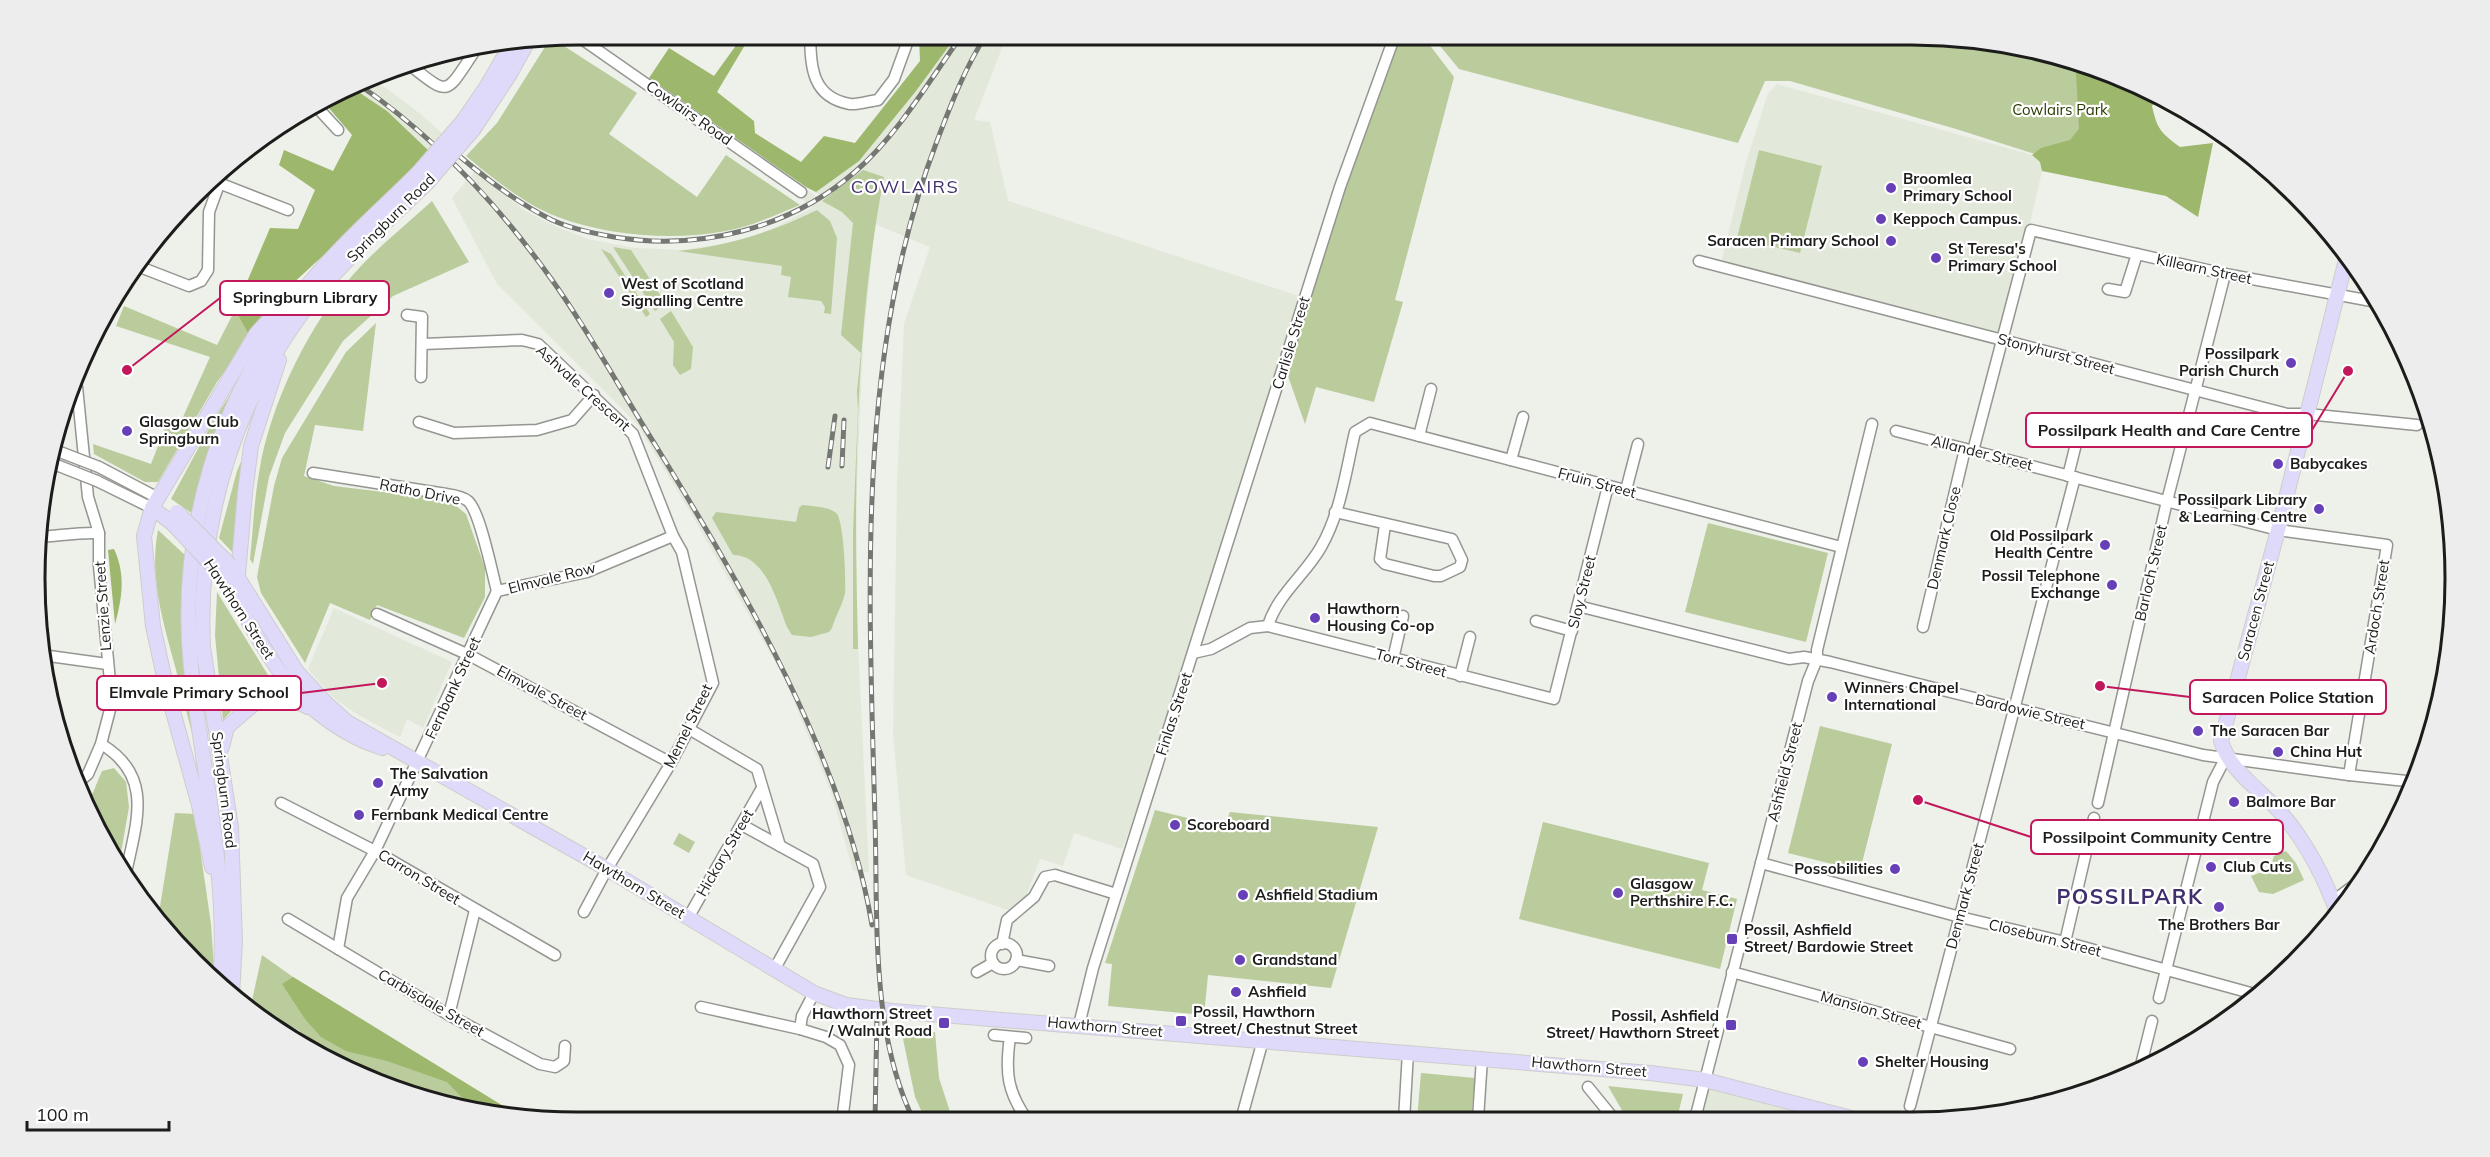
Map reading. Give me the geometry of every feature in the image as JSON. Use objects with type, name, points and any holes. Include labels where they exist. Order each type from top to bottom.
[{"type":"main road","name":"Springburn Road","points":[[233,985],[235,941],[231,827],[203,647],[203,581],[210,528],[223,471],[239,425],[259,382],[289,333],[327,283],[468,126],[510,74],[524,48]]},
{"type":"main road","name":"Springburn Road","points":[[468,126],[508,50]]},
{"type":"main road","name":"Springburn Road","points":[[220,974],[221,912],[217,841],[191,665],[189,603],[194,536],[213,460],[240,390],[278,324],[324,266],[422,178]]},
{"type":"main road","points":[[221,912],[199,806],[167,690],[153,626],[144,536],[155,503],[256,334],[283,303],[324,266]]},
{"type":"main road","name":"Saracen Street","points":[[2226,757],[2221,741],[2278,530],[2344,267]]},
{"type":"main road","points":[[228,574],[251,446],[289,333]]},
{"type":"main road","name":"Hawthorn Street","points":[[155,503],[175,517],[228,574],[291,676],[318,712],[341,730],[366,743],[418,760]]},
{"type":"main road","points":[[220,751],[227,727],[291,676]]},
{"type":"main road","name":"Hawthorn Street","points":[[291,676],[347,722],[418,760],[607,869],[814,993],[836,1002],[863,1008],[1650,1072],[1705,1080],[1828,1112]]},
{"type":"main road","points":[[261,698],[294,700],[318,712]]},
{"type":"main road","points":[[2226,757],[2283,815],[2306,848],[2334,904]]},
{"type":"street","name":"Cowlairs Road","points":[[590,45],[801,192]]},
{"type":"street","points":[[811,45],[814,77],[824,93],[850,104],[878,100],[894,79],[906,45]]},
{"type":"street","name":"Carlisle Street","points":[[1193,653],[1340,187],[1391,45]]},
{"type":"street","points":[[416,70],[436,86],[446,88],[452,85],[472,56]]},
{"type":"street","points":[[321,111],[338,130]]},
{"type":"street","points":[[220,183],[288,210]]},
{"type":"street","points":[[144,269],[189,286],[201,281],[208,270],[209,212],[213,190]]},
{"type":"street","name":"Killearn Street","points":[[2031,230],[2225,274],[2366,300]]},
{"type":"street","name":"Denmark Close","points":[[1923,627],[1969,450],[2003,340],[2031,230]]},
{"type":"street","points":[[2108,289],[2125,292],[2136,254]]},
{"type":"street","name":"Stonyhurst Street","points":[[1699,261],[2287,414],[2417,425]]},
{"type":"street","name":"Barloch Street","points":[[2098,803],[2167,501],[2225,274]]},
{"type":"street","points":[[406,315],[422,317],[421,377]]},
{"type":"street","name":"Ashvale Crescent","points":[[423,344],[522,340],[538,344],[633,434],[673,537]]},
{"type":"street","points":[[1419,436],[1431,388]]},
{"type":"street","name":"Lenzie Street","points":[[78,395],[88,497],[99,533],[99,566],[111,702],[101,744],[88,774],[84,778]]},
{"type":"street","points":[[419,422],[454,433],[537,429],[572,420],[594,396]]},
{"type":"street","points":[[1511,460],[1523,417]]},
{"type":"street","points":[[2072,476],[2082,420]]},
{"type":"street","name":"Fruin Street","points":[[1335,512],[1355,432],[1370,423],[1841,547]]},
{"type":"street","name":"Ashfield Street","points":[[1697,1112],[1808,681],[1817,659],[1817,650],[1841,547],[1872,424]]},
{"type":"street","name":"Allander Street","points":[[1896,431],[2278,530],[2387,546]]},
{"type":"street","points":[[1626,490],[1638,444]]},
{"type":"street","points":[[60,453],[99,467],[155,503]]},
{"type":"street","points":[[57,465],[155,503]]},
{"type":"street","name":"Ratho Drive","points":[[313,472],[446,494],[461,497],[470,502],[479,521],[497,591]]},
{"type":"street","name":"Denmark Street","points":[[1910,1106],[2015,708],[2072,476]]},
{"type":"street","name":"Sloy Street","points":[[1554,699],[1608,486]]},
{"type":"street","points":[[1268,626],[1272,613],[1321,548],[1335,512],[1452,539],[1462,560],[1460,567],[1441,576],[1434,576],[1385,564],[1380,559],[1385,525]]},
{"type":"street","points":[[47,537],[64,536],[74,532],[99,533]]},
{"type":"street","name":"Elmvale Row","points":[[497,591],[587,572],[673,537]]},
{"type":"street","name":"Memel Street","points":[[584,912],[607,869],[671,763],[713,683],[682,552],[673,537]]},
{"type":"street","name":"Ardoch Street","points":[[2349,776],[2387,546]]},
{"type":"street","name":"Fernbank Street","points":[[338,949],[347,898],[375,851],[469,655],[497,591]]},
{"type":"street","name":"Bardowie Street","points":[[1578,606],[1789,659],[1804,657],[1817,659],[2202,755],[2349,776],[2405,781]]},
{"type":"street","name":"Elmvale Street","points":[[377,614],[469,655],[671,763]]},
{"type":"street","points":[[1393,659],[1403,616]]},
{"type":"street","points":[[1536,621],[1572,630]]},
{"type":"street","name":"Finlas Street","points":[[1079,1025],[1093,968],[1193,653],[1211,649],[1250,628],[1268,626]]},
{"type":"street","name":"Torr Street","points":[[1268,626],[1554,699]]},
{"type":"street","points":[[1460,676],[1470,637]]},
{"type":"street","points":[[51,657],[108,664]]},
{"type":"street","points":[[689,729],[757,769],[780,846]]},
{"type":"street","points":[[101,744],[119,754],[133,775],[139,807],[128,864]]},
{"type":"street","name":"Saracen Street","points":[[2159,998],[2214,782],[2226,757]]},
{"type":"street","name":"Hickory Street","points":[[688,918],[762,788]]},
{"type":"street","name":"Carron Street","points":[[280,803],[375,851],[555,956]]},
{"type":"street","points":[[2065,942],[2094,818]]},
{"type":"street","points":[[742,825],[813,864],[820,887],[774,970]]},
{"type":"street","name":"Closeburn Street","points":[[1761,863],[2248,992]]},
{"type":"street","points":[[993,963],[992,951],[1002,944],[1007,920],[1034,897],[1046,877],[1055,875],[1116,894]]},
{"type":"street","points":[[2333,901],[2341,895]]},
{"type":"street","points":[[449,1015],[475,910]]},
{"type":"street","name":"Carbisdale Street","points":[[288,919],[449,1015],[540,1064],[555,1067],[564,1061],[565,1046]]},
{"type":"street","points":[[993,963],[1004,969],[1012,967],[1016,960],[1014,948],[1002,944]]},
{"type":"street","points":[[1016,960],[1049,966]]},
{"type":"street","points":[[977,972],[993,963]]},
{"type":"street","name":"Mansion Street","points":[[1732,972],[2010,1049]]},
{"type":"street","points":[[800,1029],[802,1016],[814,993]]},
{"type":"street","points":[[701,1008],[800,1029],[826,1037],[840,1045],[849,1065],[843,1112]]},
{"type":"street","points":[[2142,1059],[2152,1021]]},
{"type":"street","points":[[994,1035],[1026,1038]]},
{"type":"street","points":[[1010,1037],[1006,1064],[1008,1081],[1013,1097],[1022,1112]]},
{"type":"street","points":[[1243,1112],[1263,1040]]},
{"type":"street","points":[[1404,1112],[1408,1052]]},
{"type":"street","points":[[1478,1112],[1482,1058]]},
{"type":"street","points":[[1588,1088],[1608,1112]]},
{"type":"shaded area","points":[[950,45],[1003,45],[974,120],[990,122],[1008,201],[1305,298],[1170,726],[1122,849],[1074,833],[1063,866],[1040,859],[1026,896],[1008,910],[906,875],[893,734],[897,486],[904,324],[930,247],[875,224],[863,343],[855,530],[869,872],[853,871],[832,795],[785,679],[692,515],[637,424],[497,284],[452,198],[479,166],[522,209],[552,225],[588,239],[634,248],[681,250],[729,243],[770,230],[812,208],[796,193],[801,186],[822,200],[826,198],[806,187],[816,192],[916,91]]},
{"type":"shaded area","points":[[380,84],[418,112],[445,136],[430,152],[387,111],[359,93]]},
{"type":"shaded area","name":"Keppoch Campus.","points":[[1777,84],[2032,155],[2040,162],[2042,171],[2003,340],[1720,267],[1745,166],[1768,93]]},
{"type":"shaded area","points":[[334,608],[452,662],[423,728],[407,719],[400,737],[360,716],[334,698],[308,669]]},
{"type":"shaded area","points":[[1705,1080],[1828,1112],[1697,1112]]},
{"type":"green space","points":[[563,45],[637,93],[609,134],[697,197],[726,155],[800,205],[735,229],[706,234],[641,235],[598,229],[558,217],[534,206],[498,182],[466,156],[497,123],[546,46]]},
{"type":"green space","points":[[736,45],[745,45],[717,92],[754,121],[755,133],[801,162],[824,136],[855,143],[920,61],[919,45],[950,45],[859,161],[816,192],[649,78],[669,48],[714,76]]},
{"type":"green space","points":[[1392,45],[1430,45],[1454,77],[1395,300],[1403,302],[1374,402],[1316,387],[1305,424],[1284,365]]},
{"type":"green space","name":"Cowlairs Park","points":[[1439,45],[1912,45],[1946,46],[2016,55],[2083,73],[2118,87],[2111,178],[1956,129],[1790,81],[1765,81],[1738,143],[1459,69]]},
{"type":"green space","points":[[2076,73],[2083,73],[2154,104],[2152,106],[2158,125],[2164,134],[2180,147],[2213,143],[2198,217],[2166,196],[2042,171],[2040,162],[2032,155],[2041,148],[2070,140],[2079,129]]},
{"type":"green space","points":[[359,93],[387,111],[430,152],[414,172],[289,287],[250,337],[235,310],[270,228],[298,229],[315,190],[279,165],[284,150],[333,171],[352,135],[328,108]]},
{"type":"green space","points":[[1759,150],[1822,166],[1800,253],[1737,238]]},
{"type":"green space","points":[[863,170],[884,177],[867,294],[858,412],[856,531],[858,649],[853,649],[853,532],[857,391],[861,353],[841,335],[853,223],[842,212],[822,201]]},
{"type":"green space","points":[[432,201],[469,262],[393,296],[343,341],[285,433],[269,477],[253,564],[250,559],[259,473],[273,418],[296,362],[326,310],[343,287],[369,258]]},
{"type":"green space","points":[[817,210],[830,221],[837,238],[831,314],[824,313],[825,307],[821,301],[788,297],[791,277],[781,275],[782,266],[678,251],[714,246],[749,237]]},
{"type":"green space","points":[[613,247],[631,250],[666,304],[655,311]]},
{"type":"green space","points":[[601,249],[611,254],[650,314],[646,317]]},
{"type":"green space","points":[[124,306],[217,345],[235,310],[250,337],[217,382],[158,482],[145,482],[94,454],[93,444],[151,464],[169,418],[183,417],[210,357],[116,326]]},
{"type":"green space","points":[[671,311],[693,347],[691,369],[680,375],[673,365],[674,342],[660,319]]},
{"type":"green space","points":[[376,323],[363,431],[315,425],[304,476],[334,486],[449,500],[466,514],[485,568],[485,597],[464,638],[377,605],[370,620],[330,603],[305,663],[261,593],[257,577],[274,486],[282,458],[346,352]]},
{"type":"green space","points":[[245,371],[193,514],[171,499],[212,423]]},
{"type":"green space","points":[[249,443],[237,557],[219,538],[237,471]]},
{"type":"green space","points":[[802,505],[826,508],[837,514],[844,552],[845,593],[843,602],[829,632],[811,637],[792,635],[762,571],[744,557],[733,555],[712,518],[716,512],[796,522],[799,508]]},
{"type":"green space","points":[[1708,523],[1828,553],[1806,642],[1685,612]]},
{"type":"green space","points":[[158,530],[186,556],[183,650],[199,760],[159,599],[155,565]]},
{"type":"green space","points":[[114,549],[120,568],[122,586],[115,624],[108,550]]},
{"type":"green space","points":[[217,592],[271,680],[243,698],[223,720],[215,635]]},
{"type":"green space","points":[[1820,726],[1892,744],[1860,871],[1788,853]]},
{"type":"green space","points":[[114,768],[126,782],[129,807],[121,853],[92,796],[102,771]]},
{"type":"green space","name":"Ashfield Stadium","points":[[1155,810],[1224,827],[1230,812],[1378,827],[1331,988],[1208,975],[1204,1015],[1108,1006],[1112,964],[1105,963]]},
{"type":"green space","points":[[175,813],[195,814],[211,924],[214,968],[160,909]]},
{"type":"green space","points":[[1543,822],[1709,863],[1702,890],[1737,899],[1720,969],[1519,919]]},
{"type":"green space","points":[[679,833],[695,842],[689,853],[673,844]]},
{"type":"green space","points":[[2286,851],[2296,863],[2304,880],[2273,894],[2259,892],[2251,876],[2270,869],[2274,856]]},
{"type":"green space","points":[[262,955],[293,977],[503,1106],[440,1094],[374,1071],[312,1041],[252,1000]]},
{"type":"green space","points":[[293,977],[503,1106],[464,1100],[447,1082],[387,1061],[346,1051],[321,1037],[305,1019],[282,984]]},
{"type":"green space","points":[[901,1029],[935,1032],[939,1078],[950,1112],[922,1112],[915,1097]]},
{"type":"green space","points":[[1421,1073],[1475,1078],[1472,1112],[1418,1112]]},
{"type":"green space","points":[[1608,1086],[1683,1094],[1679,1112],[1623,1112]]},
{"type":"railway","points":[[445,144],[483,176],[523,204],[552,220],[590,232],[646,241],[711,238],[773,221],[802,208],[830,191],[856,171],[900,123],[955,45]]},
{"type":"railway","points":[[910,1112],[890,1050],[879,974],[871,649],[870,562],[873,476],[880,390],[892,306],[911,222],[937,141],[965,73],[980,45]]},
{"type":"railway","points":[[366,90],[413,126],[464,173],[531,252],[592,341],[723,557],[786,676],[814,738],[839,800],[858,863],[872,925]]},
{"type":"railway","points":[[828,467],[835,416]]},
{"type":"railway","points":[[842,466],[844,420]]},
{"type":"railway","points":[[875,1112],[877,1014]]},
{"type":"place","name":"Broomlea Primary School","points":[[1891,188]]},
{"type":"place","name":"Keppoch Campus.","points":[[1881,219]]},
{"type":"place","name":"Saracen Primary School","points":[[1891,241]]},
{"type":"place","name":"St Teresa's Primary School","points":[[1936,258]]},
{"type":"place","name":"West of Scotland Signalling Centre","points":[[609,293]]},
{"type":"place","name":"Possilpark Parish Church","points":[[2291,363]]},
{"type":"place","name":"Springburn Library","points":[[127,370]]},
{"type":"place","name":"Possilpark Health and Care Centre","points":[[2348,371]]},
{"type":"place","name":"Glasgow Club Springburn","points":[[127,431]]},
{"type":"place","name":"Babycakes","points":[[2278,464]]},
{"type":"place","name":"Possilpark Library & Learning Centre","points":[[2319,509]]},
{"type":"place","name":"Old Possilpark Health Centre","points":[[2105,545]]},
{"type":"place","name":"Possil Telephone Exchange","points":[[2112,585]]},
{"type":"place","name":"Hawthorn Housing Co-op","points":[[1315,618]]},
{"type":"place","name":"Elmvale Primary School","points":[[382,683]]},
{"type":"place","name":"Saracen Police Station","points":[[2100,686]]},
{"type":"place","name":"Winners Chapel International","points":[[1832,697]]},
{"type":"place","name":"The Saracen Bar","points":[[2198,731]]},
{"type":"place","name":"China Hut","points":[[2278,752]]},
{"type":"place","name":"The Salvation Army","points":[[378,783]]},
{"type":"place","name":"Possilpoint Community Centre","points":[[1918,800]]},
{"type":"place","name":"Balmore Bar","points":[[2234,802]]},
{"type":"place","name":"Fernbank Medical Centre","points":[[359,815]]},
{"type":"place","name":"Scoreboard","points":[[1175,825]]},
{"type":"place","name":"Club Cuts","points":[[2211,867]]},
{"type":"place","name":"Possobilities","points":[[1895,869]]},
{"type":"place","name":"Glasgow Perthshire F.C.","points":[[1618,893]]},
{"type":"place","name":"Ashfield Stadium","points":[[1243,895]]},
{"type":"place","name":"The Brothers Bar","points":[[2219,907]]},
{"type":"place","name":"Possil, Ashfield Street/ Bardowie Street","points":[[1732,939]]},
{"type":"place","name":"Grandstand","points":[[1240,960]]},
{"type":"place","name":"Ashfield","points":[[1236,992]]},
{"type":"place","name":"Possil, Hawthorn Street/ Chestnut Street","points":[[1181,1021]]},
{"type":"place","name":"Hawthorn Street / Walnut Road","points":[[944,1023]]},
{"type":"place","name":"Possil, Ashfield Street/ Hawthorn Street","points":[[1731,1025]]},
{"type":"place","name":"Shelter Housing","points":[[1863,1062]]},
{"type":"district","name":"COWLAIRS","points":[[905,187]]},
{"type":"district","name":"POSSILPARK","points":[[2130,897]]}]
